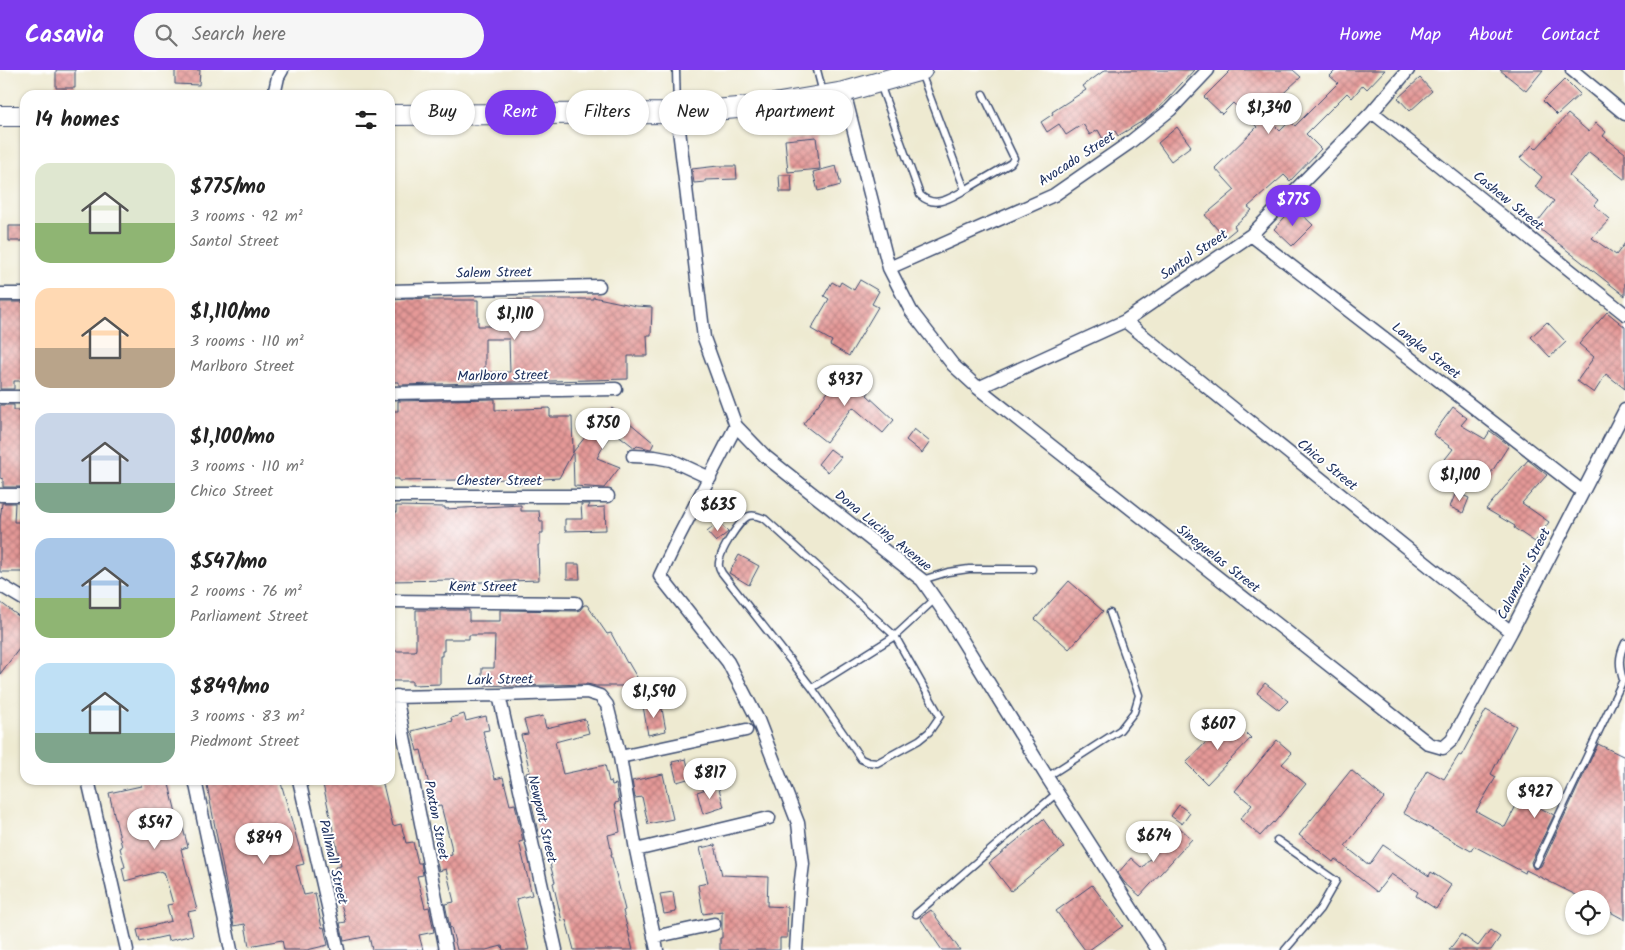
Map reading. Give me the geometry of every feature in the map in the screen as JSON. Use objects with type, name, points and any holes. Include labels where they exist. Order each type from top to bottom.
[{"type":"main road","points":[[852,90],[921,71]]},
{"type":"main road","points":[[395,115],[659,113]]},
{"type":"main road","points":[[0,116],[20,116]]},
{"type":"street","points":[[275,90],[278,77],[282,70]]},
{"type":"street","name":"Avocado Street","points":[[889,268],[1054,195],[1130,143],[1170,110],[1208,70]]},
{"type":"street","name":"Santol Street","points":[[978,388],[1125,321],[1251,234],[1372,112],[1408,70]]},
{"type":"street","points":[[1572,70],[1625,114]]},
{"type":"street","name":"Cashew Street","points":[[1372,112],[1625,314]]},
{"type":"street","name":"Sineguelas Street","points":[[853,127],[889,268],[911,311],[953,365],[978,388],[1429,744],[1442,748]]},
{"type":"street","name":"Dona Lucing Avenue","points":[[680,135],[704,338],[736,426],[766,457],[922,580],[970,651],[1057,793],[1158,950]]},
{"type":"street","name":"Langka Street","points":[[1251,234],[1583,492]]},
{"type":"street","name":"Salem Street","points":[[395,291],[599,286]]},
{"type":"street","points":[[0,294],[20,294]]},
{"type":"street","name":"Chico Street","points":[[1125,321],[1511,632]]},
{"type":"street","name":"Marlboro Street","points":[[395,393],[616,389]]},
{"type":"street","points":[[0,397],[20,397]]},
{"type":"street","name":"Calamansi Street","points":[[1442,748],[1452,740],[1511,632],[1625,410]]},
{"type":"street","points":[[736,426],[660,576],[728,662],[758,720],[798,823],[803,864],[796,950]]},
{"type":"street","points":[[633,456],[671,460],[710,478]]},
{"type":"street","points":[[0,495],[20,495]]},
{"type":"street","name":"Chester Street","points":[[395,496],[608,496]]},
{"type":"street","points":[[0,585],[20,597]]},
{"type":"street","name":"Kent Street","points":[[395,601],[576,603]]},
{"type":"street","name":"Lark Street","points":[[395,696],[499,696],[587,692],[600,696],[607,704],[620,757]]},
{"type":"street","name":"Newport Street","points":[[499,696],[556,950]]},
{"type":"street","name":"Paxton Street","points":[[395,706],[446,950]]},
{"type":"street","points":[[714,924],[656,944],[636,850],[620,757],[746,730]]},
{"type":"street","points":[[89,785],[127,950]]},
{"type":"street","points":[[196,785],[231,950]]},
{"type":"street","name":"Pallmall Street","points":[[300,785],[338,950]]},
{"type":"street","points":[[636,850],[769,818]]},
{"type":"lane","points":[[676,70],[676,90]]},
{"type":"lane","points":[[817,70],[822,90]]},
{"type":"lane","points":[[921,71],[965,190]]},
{"type":"lane","points":[[879,83],[920,195],[933,202],[942,202],[965,190],[1011,164],[1014,158],[983,94]]},
{"type":"lane","points":[[749,516],[765,519],[895,636],[940,716],[929,732],[920,740],[878,763],[868,762],[861,759],[812,688],[722,573],[719,566],[720,555],[741,521],[749,516]]},
{"type":"lane","points":[[922,580],[948,572],[969,569],[1032,569]]},
{"type":"lane","points":[[812,688],[895,636],[935,599]]},
{"type":"lane","points":[[1047,777],[1120,730],[1134,712],[1139,695],[1110,613]]},
{"type":"lane","points":[[1536,864],[1624,681],[1619,665],[1620,653],[1625,643]]},
{"type":"lane","points":[[916,914],[1057,793]]},
{"type":"lane","points":[[1277,840],[1336,881],[1320,909],[1285,950]]},
{"type":"building","points":[[56,70],[75,70],[75,88],[56,88]]},
{"type":"building","points":[[175,70],[200,70],[199,85],[175,84]]},
{"type":"building","points":[[1105,70],[1194,70],[1157,110],[1118,136],[1115,131],[1103,139],[1098,130],[1090,135],[1083,124],[1066,135],[1059,124],[1047,132],[1041,122],[1053,114],[1052,112],[1086,90],[1083,86]]},
{"type":"building","points":[[1231,70],[1293,70],[1301,77],[1262,113],[1280,131],[1290,121],[1295,126],[1338,83],[1330,76],[1336,70],[1385,70],[1367,89],[1363,85],[1352,98],[1347,93],[1306,134],[1321,149],[1290,181],[1284,175],[1248,207],[1252,210],[1234,226],[1236,229],[1225,238],[1205,215],[1235,190],[1215,168],[1257,127],[1233,103],[1222,114],[1204,97]]},
{"type":"building","points":[[1500,70],[1543,70],[1526,91]]},
{"type":"building","points":[[1420,78],[1432,91],[1410,111],[1398,98]]},
{"type":"building","points":[[1565,79],[1580,94],[1557,115],[1543,101]]},
{"type":"building","points":[[1568,114],[1589,132],[1596,123],[1606,132],[1603,136],[1625,153],[1625,180],[1589,152],[1569,176],[1598,200],[1594,205],[1610,219],[1592,238],[1616,255],[1625,243],[1625,296],[1535,225],[1554,201],[1535,187],[1542,177],[1520,158],[1532,145],[1536,149]]},
{"type":"building","points":[[1177,127],[1191,146],[1171,161],[1158,143]]},
{"type":"building","points":[[816,137],[820,169],[788,172],[785,140]]},
{"type":"building","points":[[736,166],[737,179],[705,180],[705,182],[694,183],[692,169]]},
{"type":"building","points":[[836,166],[841,185],[818,191],[813,172]]},
{"type":"building","points":[[779,175],[791,175],[792,192],[780,192]]},
{"type":"building","points":[[1294,207],[1313,225],[1292,246],[1274,229]]},
{"type":"building","points":[[9,226],[20,226],[20,241],[9,241]]},
{"type":"building","points":[[860,280],[879,291],[872,304],[878,307],[849,356],[830,345],[832,341],[811,329],[829,299],[824,296],[832,282],[839,286],[841,282],[854,290]]},
{"type":"building","points":[[593,297],[636,306],[652,307],[651,335],[647,335],[648,356],[628,356],[628,379],[399,385],[399,382],[395,382],[395,300],[429,298],[429,300],[478,300],[478,326],[508,326],[509,299],[593,299]],"holes":[[[485,339],[509,339],[510,372],[485,372]]]},
{"type":"building","points":[[0,302],[20,302],[20,381],[14,381],[14,389],[0,389]]},
{"type":"building","points":[[1607,312],[1625,327],[1625,389],[1606,374],[1594,393],[1577,381],[1594,357],[1579,344]]},
{"type":"building","points":[[1547,322],[1566,342],[1550,357],[1531,337]]},
{"type":"building","points":[[841,368],[869,392],[867,395],[894,420],[883,433],[853,407],[826,442],[803,424],[831,388],[827,385]]},
{"type":"building","points":[[495,399],[495,410],[550,408],[550,417],[572,417],[573,452],[559,478],[541,479],[541,483],[516,484],[515,479],[399,481],[399,479],[395,479],[395,411],[398,411],[398,401]]},
{"type":"building","points":[[0,405],[14,405],[14,410],[20,410],[20,487],[3,487],[3,479],[0,478]]},
{"type":"building","points":[[1453,407],[1467,418],[1461,425],[1485,439],[1490,431],[1509,445],[1489,476],[1464,460],[1455,472],[1442,463],[1453,449],[1433,434]]},
{"type":"building","points":[[612,408],[654,443],[651,449],[637,446],[635,448],[612,430],[597,458],[620,467],[604,488],[574,486],[573,452],[604,414],[606,415]]},
{"type":"building","points":[[914,429],[930,442],[922,453],[906,440]]},
{"type":"building","points":[[830,449],[841,457],[828,472],[818,464]]},
{"type":"building","points":[[1528,460],[1547,475],[1522,503],[1549,522],[1535,542],[1514,528],[1515,526],[1486,509]]},
{"type":"building","points":[[1456,492],[1469,498],[1463,513],[1450,507]]},
{"type":"building","points":[[2,503],[15,503],[14,522],[20,522],[20,572],[0,572],[0,520]]},
{"type":"building","points":[[581,504],[590,504],[588,508],[605,507],[606,530],[565,531],[565,519],[582,519]]},
{"type":"building","points":[[521,505],[521,511],[539,511],[540,521],[543,521],[543,533],[540,533],[540,545],[538,545],[539,580],[455,583],[455,580],[395,581],[396,506],[445,507],[445,509]]},
{"type":"building","points":[[719,522],[728,532],[716,542],[707,532]]},
{"type":"building","points":[[739,555],[759,566],[749,585],[729,573]]},
{"type":"building","points":[[567,564],[579,564],[580,579],[567,579]]},
{"type":"building","points":[[1069,581],[1103,611],[1069,649],[1035,619]]},
{"type":"building","points":[[0,602],[20,617],[20,648],[0,674]]},
{"type":"building","points":[[584,605],[587,605],[607,634],[611,633],[639,681],[626,689],[625,686],[596,686],[587,684],[482,685],[482,668],[494,668],[495,635],[469,635],[469,639],[444,639],[444,651],[442,651],[442,656],[440,656],[440,684],[412,685],[412,681],[395,681],[395,651],[415,651],[416,649],[416,610],[469,610],[469,621],[500,621],[500,610],[580,610]]},
{"type":"building","points":[[1265,683],[1288,701],[1279,710],[1257,693]]},
{"type":"building","points":[[661,703],[666,731],[648,735],[643,706]]},
{"type":"building","points":[[1486,710],[1516,726],[1491,774],[1496,777],[1476,811],[1505,827],[1520,798],[1554,815],[1531,862],[1534,869],[1541,866],[1598,744],[1625,757],[1625,920],[1610,912],[1610,890],[1566,890],[1526,870],[1525,873],[1474,846],[1471,851],[1403,813],[1427,770],[1444,779],[1459,755],[1461,756]]},
{"type":"building","points":[[464,714],[466,721],[486,716],[489,730],[483,731],[495,779],[503,777],[510,805],[515,804],[523,841],[519,842],[532,895],[516,899],[529,950],[503,950],[502,946],[486,950],[457,950],[450,928],[445,904],[454,902],[446,869],[439,871],[436,859],[452,855],[451,845],[441,806],[434,807],[421,750],[417,751],[412,731],[452,721],[451,718]]},
{"type":"building","points":[[543,716],[546,728],[585,719],[589,733],[555,742],[563,774],[605,765],[609,782],[611,781],[612,785],[616,784],[619,802],[615,803],[620,832],[608,835],[633,950],[574,950],[566,920],[562,921],[550,864],[554,863],[547,835],[539,837],[531,800],[533,799],[526,773],[530,772],[521,735],[528,734],[524,720]]},
{"type":"building","points":[[1230,717],[1251,738],[1207,784],[1186,763]]},
{"type":"building","points":[[1277,740],[1292,753],[1282,764],[1306,784],[1274,823],[1260,836],[1240,819],[1252,805],[1235,791]]},
{"type":"building","points":[[686,759],[691,778],[677,782],[672,762]]},
{"type":"building","points":[[1351,770],[1384,798],[1345,846],[1369,865],[1383,845],[1429,876],[1431,872],[1451,885],[1436,909],[1416,896],[1418,892],[1391,874],[1377,892],[1335,859],[1333,862],[1299,835]]},
{"type":"building","points":[[663,774],[673,819],[648,824],[642,797],[635,798],[632,781]]},
{"type":"building","points":[[169,785],[178,821],[181,821],[188,847],[181,849],[197,910],[188,912],[193,935],[168,941],[167,936],[140,942],[137,930],[171,921],[167,905],[173,904],[164,872],[162,873],[162,871],[125,881],[122,868],[125,867],[120,848],[122,847],[109,793],[141,786]]},
{"type":"building","points":[[207,785],[282,785],[304,864],[296,866],[304,895],[315,893],[322,928],[324,927],[328,945],[307,950],[284,950],[282,940],[249,946],[245,924],[234,926]]},
{"type":"building","points":[[323,785],[383,785],[393,826],[401,824],[406,843],[413,842],[418,863],[421,863],[423,875],[417,876],[425,908],[429,907],[434,932],[419,935],[423,950],[372,950],[369,936],[344,941],[340,923],[346,922],[340,900],[343,899],[335,867],[341,866]]},
{"type":"building","points":[[718,785],[724,807],[703,814],[697,792]]},
{"type":"building","points":[[1179,805],[1190,813],[1182,824],[1171,816]]},
{"type":"building","points":[[1043,819],[1064,848],[1011,891],[989,863]]},
{"type":"building","points":[[1179,827],[1192,839],[1140,896],[1124,882],[1118,873],[1131,858],[1142,868]]},
{"type":"building","points":[[715,845],[722,875],[768,877],[767,906],[788,907],[787,938],[780,938],[780,950],[720,950],[722,911],[703,914],[698,885],[708,883],[700,848]]},
{"type":"building","points":[[1092,885],[1123,926],[1089,950],[1085,950],[1056,911]]},
{"type":"building","points":[[673,892],[676,912],[664,914],[660,894]]},
{"type":"building","points":[[931,910],[960,950],[942,950],[920,918]]},
{"type":"building","points":[[1490,930],[1500,937],[1491,950],[1449,950],[1461,934],[1478,946]]}]
